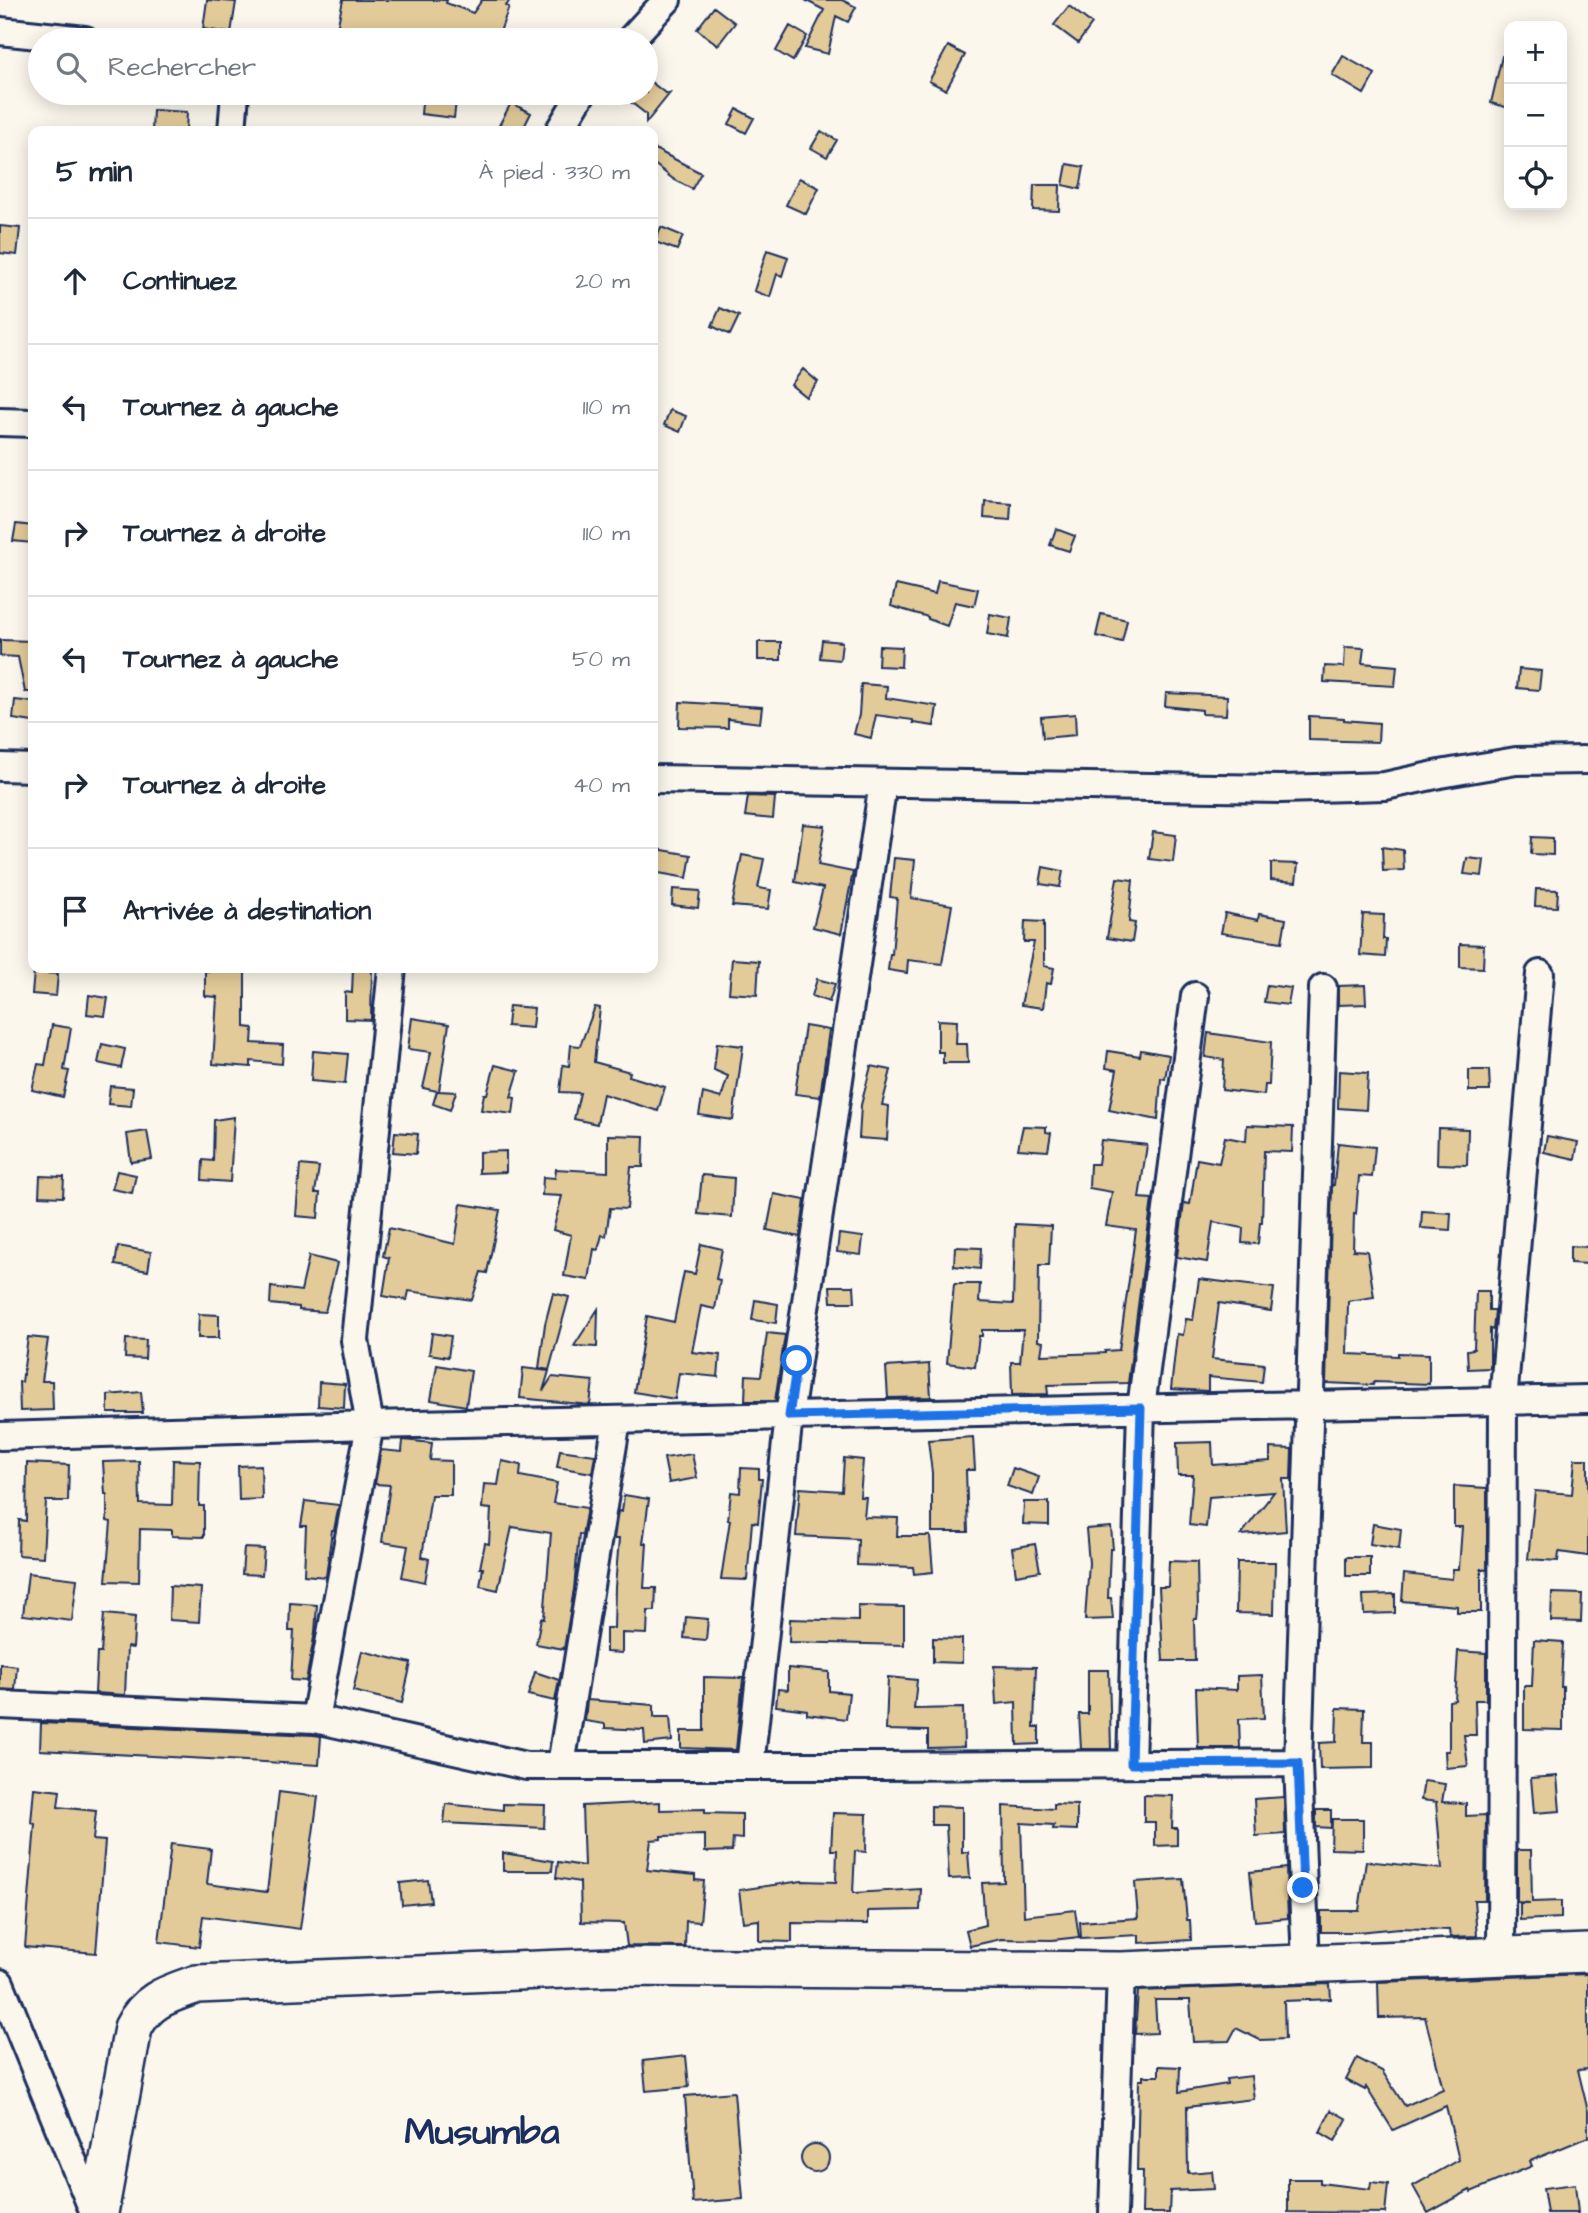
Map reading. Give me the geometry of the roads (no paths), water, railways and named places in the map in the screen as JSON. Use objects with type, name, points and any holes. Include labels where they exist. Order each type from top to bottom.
[{"type":"main road","points":[[99,2213],[133,2028],[140,2014],[158,1999],[197,1984],[613,1967],[1121,1970],[1588,1953]]},
{"type":"street","points":[[641,28],[667,0]]},
{"type":"street","points":[[0,31],[28,34]]},
{"type":"street","points":[[232,126],[234,105]]},
{"type":"street","points":[[562,126],[575,105]]},
{"type":"street","points":[[0,422],[28,423]]},
{"type":"street","points":[[658,779],[1281,789],[1385,786],[1516,761],[1588,760]]},
{"type":"street","points":[[0,767],[28,768]]},
{"type":"street","points":[[750,1766],[789,1416],[883,783]]},
{"type":"street","points":[[315,1719],[370,1425],[355,1340],[392,973]]},
{"type":"street","points":[[1501,1956],[1503,1401],[1540,974]]},
{"type":"street","points":[[1306,1964],[1298,1763],[1323,988]]},
{"type":"street","points":[[1131,1764],[1141,1408],[1195,996]]},
{"type":"street","points":[[0,1436],[370,1425],[1588,1399]]},
{"type":"street","points":[[561,1765],[617,1420]]},
{"type":"street","points":[[0,1705],[315,1719],[526,1766],[1298,1763]]},
{"type":"street","points":[[1112,2213],[1121,1970]]},
{"type":"street","points":[[0,1983],[94,2213]]},
{"type":"district","name":"Musumba","points":[[482,2131]]}]
